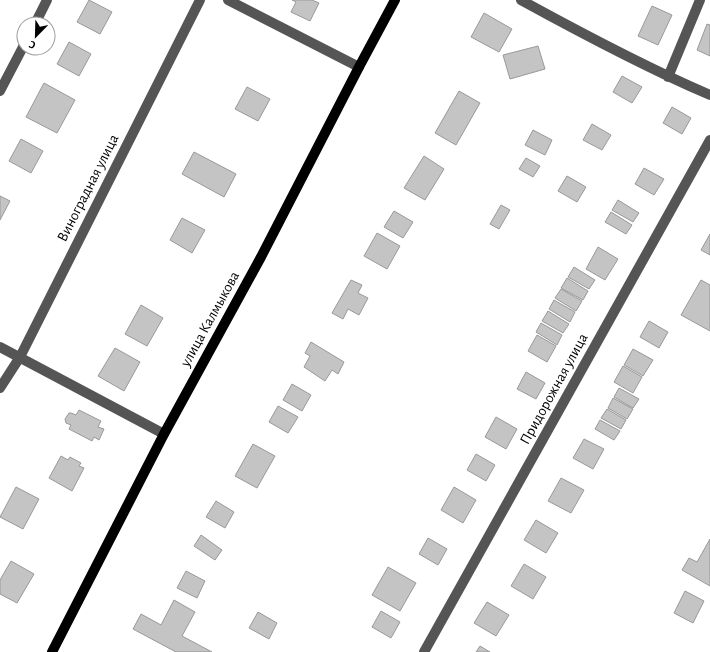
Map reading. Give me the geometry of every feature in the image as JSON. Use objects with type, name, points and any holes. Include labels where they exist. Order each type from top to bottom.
[{"type":"main road","name":"улица Калмыкова","points":[[52,652],[164,434],[261,257],[395,0]]},
{"type":"street","points":[[39,16],[47,0]]},
{"type":"street","name":"Виноградная улица","points":[[0,388],[20,357],[200,0]]},
{"type":"street","points":[[228,0],[359,67]]},
{"type":"street","points":[[521,0],[578,32],[668,77],[710,95]]},
{"type":"street","points":[[668,77],[700,0]]},
{"type":"street","points":[[0,90],[18,56]]},
{"type":"street","name":"Придорожная улица","points":[[424,652],[710,140]]},
{"type":"street","points":[[0,347],[164,434]]},
{"type":"building","points":[[89,0],[112,12],[100,34],[77,22]]},
{"type":"building","points":[[292,0],[312,0],[319,3],[310,21],[291,12],[296,2]]},
{"type":"building","points":[[652,6],[672,15],[658,45],[638,36]]},
{"type":"building","points":[[484,13],[512,29],[499,52],[471,37]]},
{"type":"building","points":[[707,24],[710,25],[710,56],[697,50]]},
{"type":"building","points":[[69,42],[91,54],[79,76],[57,64]]},
{"type":"building","points":[[538,46],[545,69],[510,79],[503,55]]},
{"type":"building","points":[[622,76],[642,87],[632,103],[613,92]]},
{"type":"building","points":[[44,83],[75,100],[57,133],[26,117]]},
{"type":"building","points":[[247,87],[270,99],[258,121],[235,109]]},
{"type":"building","points":[[459,91],[480,103],[456,145],[435,133]]},
{"type":"building","points":[[672,107],[691,118],[682,134],[663,123]]},
{"type":"building","points":[[592,124],[611,135],[602,150],[583,140]]},
{"type":"building","points":[[533,130],[552,140],[545,155],[525,145]]},
{"type":"building","points":[[21,139],[43,151],[31,173],[9,161]]},
{"type":"building","points":[[194,152],[236,174],[224,197],[182,174]]},
{"type":"building","points":[[424,156],[444,169],[425,200],[404,188]]},
{"type":"building","points":[[526,158],[540,166],[533,177],[519,169]]},
{"type":"building","points":[[644,168],[664,179],[654,195],[635,184]]},
{"type":"building","points":[[567,176],[586,187],[577,202],[558,191]]},
{"type":"building","points":[[0,196],[10,201],[0,220]]},
{"type":"building","points":[[618,200],[639,213],[633,222],[612,210]]},
{"type":"building","points":[[501,205],[510,210],[499,229],[490,224]]},
{"type":"building","points":[[394,211],[413,222],[403,238],[384,227]]},
{"type":"building","points":[[611,212],[632,225],[626,234],[605,222]]},
{"type":"building","points":[[182,218],[205,230],[192,253],[170,240]]},
{"type":"building","points":[[377,233],[400,246],[387,269],[364,256]]},
{"type":"building","points":[[710,234],[710,255],[701,250]]},
{"type":"building","points":[[598,247],[618,259],[605,280],[586,269]]},
{"type":"building","points":[[574,267],[595,280],[589,289],[568,277]]},
{"type":"building","points":[[567,278],[588,291],[583,300],[561,288]]},
{"type":"building","points":[[351,280],[362,285],[358,293],[368,298],[359,315],[348,309],[343,319],[332,313]]},
{"type":"building","points":[[701,280],[710,285],[710,331],[681,315]]},
{"type":"building","points":[[561,289],[582,301],[576,311],[555,298]]},
{"type":"building","points":[[554,300],[575,312],[570,322],[549,309]]},
{"type":"building","points":[[141,305],[163,318],[147,346],[125,334]]},
{"type":"building","points":[[548,311],[569,324],[563,333],[542,321]]},
{"type":"building","points":[[649,321],[668,332],[659,348],[640,337]]},
{"type":"building","points":[[541,323],[562,335],[557,345],[536,332]]},
{"type":"building","points":[[537,335],[556,346],[547,362],[528,351]]},
{"type":"building","points":[[311,342],[344,362],[338,374],[332,370],[325,381],[304,367],[310,356],[305,353]]},
{"type":"building","points":[[115,348],[140,362],[124,391],[98,376]]},
{"type":"building","points":[[633,349],[653,360],[643,376],[624,365]]},
{"type":"building","points":[[623,366],[642,377],[633,393],[614,382]]},
{"type":"building","points":[[526,372],[545,383],[536,399],[517,389]]},
{"type":"building","points":[[292,384],[311,395],[302,411],[283,400]]},
{"type":"building","points":[[619,388],[639,399],[633,408],[614,397]]},
{"type":"building","points":[[613,398],[633,409],[627,419],[608,408]]},
{"type":"building","points":[[278,406],[298,417],[288,433],[269,422]]},
{"type":"building","points":[[607,409],[626,420],[621,429],[601,418]]},
{"type":"building","points":[[79,410],[101,421],[98,427],[104,429],[99,440],[94,437],[92,441],[69,429],[71,425],[66,423],[65,419],[69,413],[76,415]]},
{"type":"building","points":[[496,417],[517,429],[506,449],[485,437]]},
{"type":"building","points":[[600,420],[620,431],[614,440],[595,429]]},
{"type":"building","points":[[584,439],[604,449],[593,469],[573,458]]},
{"type":"building","points":[[253,444],[275,456],[257,488],[235,476]]},
{"type":"building","points":[[476,454],[495,465],[486,481],[467,470]]},
{"type":"building","points":[[61,456],[68,460],[70,457],[81,463],[79,466],[84,468],[72,491],[49,478]]},
{"type":"building","points":[[561,478],[584,490],[571,513],[548,501]]},
{"type":"building","points":[[16,487],[39,499],[23,529],[0,517]]},
{"type":"building","points":[[454,487],[476,500],[463,523],[441,510]]},
{"type":"building","points":[[216,501],[234,512],[225,528],[206,517]]},
{"type":"building","points":[[536,520],[558,533],[546,553],[524,540]]},
{"type":"building","points":[[201,535],[222,550],[215,560],[194,546]]},
{"type":"building","points":[[428,538],[447,549],[438,565],[419,554]]},
{"type":"building","points":[[710,539],[710,586],[682,570],[689,558],[697,562]]},
{"type":"building","points":[[11,561],[34,574],[17,603],[0,594],[0,580]]},
{"type":"building","points":[[524,564],[546,577],[533,599],[511,586]]},
{"type":"building","points":[[388,567],[416,583],[400,611],[372,595]]},
{"type":"building","points":[[186,571],[205,581],[197,598],[177,588]]},
{"type":"building","points":[[685,591],[704,601],[693,623],[674,613]]},
{"type":"building","points":[[174,600],[195,612],[182,636],[212,652],[176,652],[133,629],[141,614],[161,625]]},
{"type":"building","points":[[487,602],[509,615],[496,636],[474,623]]},
{"type":"building","points":[[381,611],[400,622],[391,638],[372,627]]},
{"type":"building","points":[[258,612],[277,623],[269,639],[249,628]]},
{"type":"building","points":[[480,646],[490,652],[476,652]]}]
